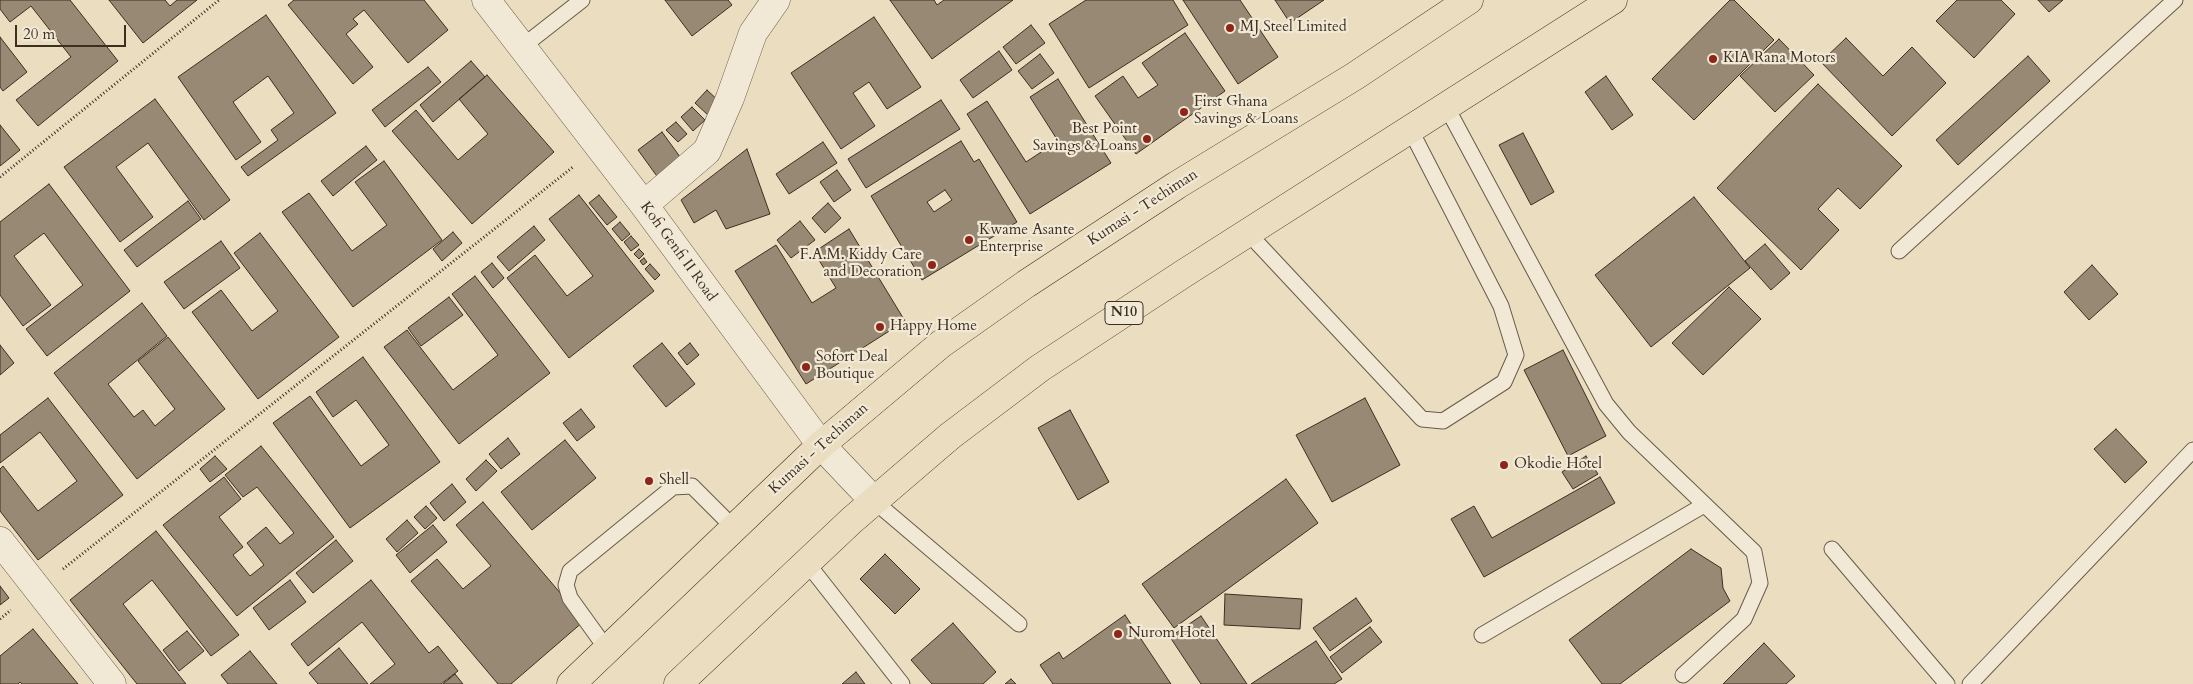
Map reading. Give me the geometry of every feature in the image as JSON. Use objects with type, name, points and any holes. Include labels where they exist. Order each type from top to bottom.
[{"type":"highway","name":"Kumasi - Techiman","points":[[571,684],[606,648],[821,446],[941,344],[1026,284],[1177,185],[1356,76],[1469,0]]},
{"type":"highway","name":"N10","points":[[678,684],[874,501],[950,436],[1040,368],[1613,0]]},
{"type":"street","name":"Kofi Genfi II Road","points":[[486,0],[644,205],[821,446],[874,501]]},
{"type":"street","points":[[644,205],[707,151],[730,98],[753,33],[776,0]]},
{"type":"street","points":[[0,541],[112,684]]},
{"type":"lane","points":[[522,47],[582,0]]},
{"type":"lane","points":[[1899,251],[2175,0]]},
{"type":"lane","points":[[1446,106],[1606,404],[1630,432],[1754,552],[1760,582],[1744,619],[1684,675]]},
{"type":"lane","points":[[1248,233],[1422,419],[1443,421],[1504,382],[1516,355],[1501,306],[1410,129]]},
{"type":"lane","points":[[1970,684],[2193,450]]},
{"type":"lane","points":[[606,648],[570,598],[566,585],[570,571],[673,487],[692,486],[734,528]]},
{"type":"lane","points":[[874,501],[1019,624]]},
{"type":"lane","points":[[1482,635],[1704,505]]},
{"type":"lane","points":[[1832,550],[1947,684]]},
{"type":"lane","points":[[807,563],[902,684]]},
{"type":"path","points":[[0,177],[220,0]]},
{"type":"path","points":[[0,619],[599,147]]},
{"type":"building","points":[[0,0],[70,0],[118,61],[38,126],[16,100],[71,57],[31,6],[10,22],[0,9]]},
{"type":"building","points":[[109,0],[165,0],[170,6],[177,0],[197,0],[143,43]]},
{"type":"building","points":[[294,0],[424,0],[448,30],[408,63],[364,10],[353,19],[358,24],[346,34],[373,67],[353,84],[288,5]]},
{"type":"building","points":[[665,0],[728,0],[732,5],[692,36]]},
{"type":"building","points":[[890,0],[934,0],[937,5],[944,0],[1013,0],[932,59]]},
{"type":"building","points":[[1086,0],[1173,0],[1188,25],[1089,88],[1049,24]]},
{"type":"building","name":"MJ Steel Limited","points":[[1183,0],[1240,0],[1278,57],[1238,84]]},
{"type":"building","name":"MJ Steel Limited","points":[[1275,0],[1324,0],[1290,23]]},
{"type":"building","name":"KIA Rana Motors","points":[[1730,0],[1734,0],[1774,40],[1694,120],[1652,79]]},
{"type":"building","points":[[1957,0],[2001,0],[2015,14],[1974,58],[1936,21]]},
{"type":"building","points":[[2038,0],[2063,0],[2049,12]]},
{"type":"building","points":[[266,15],[336,113],[248,176],[241,167],[278,140],[271,130],[294,113],[268,76],[233,102],[261,142],[236,160],[178,77]]},
{"type":"building","points":[[874,17],[921,87],[887,109],[869,82],[853,93],[875,126],[841,149],[791,73]]},
{"type":"building","points":[[1031,25],[1045,43],[1016,64],[1003,47]]},
{"type":"building","points":[[1185,33],[1225,91],[1136,154],[1095,96],[1123,76],[1138,98],[1158,85],[1142,63]]},
{"type":"building","points":[[0,37],[27,72],[3,91],[0,87]]},
{"type":"building","points":[[1846,38],[1883,76],[1912,47],[1946,83],[1892,136],[1821,62]]},
{"type":"building","points":[[1779,39],[1814,75],[1775,112],[1740,76]]},
{"type":"building","points":[[999,51],[1012,70],[973,98],[960,80]]},
{"type":"building","points":[[1040,54],[1054,73],[1032,89],[1018,71]]},
{"type":"building","points":[[2028,56],[2050,81],[1958,165],[1936,140]]},
{"type":"building","points":[[471,61],[485,77],[433,122],[420,105]]},
{"type":"building","points":[[428,67],[441,82],[385,127],[372,110]]},
{"type":"building","points":[[487,75],[554,152],[472,224],[392,131],[416,110],[458,160],[488,134],[459,99]]},
{"type":"building","points":[[1606,76],[1633,115],[1612,130],[1585,92]]},
{"type":"building","points":[[1058,79],[1111,163],[1030,214],[967,114],[987,101],[1026,162],[1058,141],[1030,97]]},
{"type":"building","points":[[1818,84],[1902,166],[1860,209],[1838,188],[1818,209],[1839,230],[1801,270],[1717,188]]},
{"type":"building","points":[[707,90],[722,104],[709,116],[695,103]]},
{"type":"building","points":[[155,99],[230,200],[204,220],[148,143],[116,167],[153,217],[120,242],[64,167]]},
{"type":"building","points":[[941,100],[960,129],[866,188],[848,159]]},
{"type":"building","points":[[692,107],[705,120],[693,131],[681,117]]},
{"type":"building","points":[[676,122],[687,134],[678,142],[666,130]]},
{"type":"building","points":[[0,125],[20,150],[0,166]]},
{"type":"building","points":[[662,132],[683,161],[659,179],[638,150]]},
{"type":"building","points":[[1523,133],[1554,192],[1531,205],[1499,145]]},
{"type":"building","points":[[961,141],[974,162],[979,159],[1017,222],[922,280],[871,196]],"holes":[[[945,190],[952,200],[934,212],[927,202]]]},
{"type":"building","points":[[823,142],[837,163],[789,194],[776,174]]},
{"type":"building","points":[[366,146],[377,160],[333,196],[321,181]]},
{"type":"building","points":[[747,149],[770,214],[726,229],[716,210],[694,223],[681,200]]},
{"type":"building","points":[[384,161],[442,240],[353,307],[282,212],[309,193],[352,251],[387,225],[355,182]]},
{"type":"building","points":[[837,170],[851,190],[834,202],[820,182]]},
{"type":"building","points":[[49,184],[130,291],[47,356],[26,329],[83,285],[44,233],[14,256],[51,305],[23,326],[0,295],[0,222]]},
{"type":"building","points":[[579,195],[654,291],[569,358],[507,278],[535,255],[567,296],[593,276],[549,219]]},
{"type":"building","points":[[599,195],[617,217],[607,225],[589,203]]},
{"type":"building","points":[[1694,197],[1750,268],[1651,347],[1595,275]]},
{"type":"building","points":[[188,201],[201,219],[137,267],[124,250]]},
{"type":"building","points":[[828,203],[841,218],[825,233],[812,218]]},
{"type":"building","points":[[800,221],[815,240],[791,258],[777,240]]},
{"type":"building","points":[[620,222],[630,234],[622,241],[612,229]]},
{"type":"building","points":[[534,226],[545,240],[509,271],[497,257]]},
{"type":"building","points":[[849,229],[905,321],[806,384],[735,271],[776,245],[812,303],[836,288],[814,252]]},
{"type":"building","points":[[453,232],[462,243],[442,261],[433,249]]},
{"type":"building","points":[[260,233],[339,337],[258,399],[192,312],[221,290],[252,331],[278,311],[234,253]]},
{"type":"building","points":[[631,236],[639,245],[631,251],[624,242]]},
{"type":"building","points":[[221,241],[240,268],[184,309],[164,282]]},
{"type":"building","points":[[1765,244],[1790,273],[1771,290],[1745,261]]},
{"type":"building","points":[[639,249],[644,254],[639,259],[634,254]]},
{"type":"building","points":[[644,258],[647,262],[643,265],[640,261]]},
{"type":"building","points":[[492,263],[504,278],[493,288],[481,272]]},
{"type":"building","points":[[650,264],[660,275],[655,280],[645,269]]},
{"type":"building","points":[[2092,265],[2118,294],[2089,320],[2064,292]]},
{"type":"building","points":[[475,276],[550,373],[459,444],[384,347],[407,330],[453,390],[498,355],[452,294]]},
{"type":"building","points":[[1729,287],[1761,319],[1703,375],[1672,343]]},
{"type":"building","points":[[449,297],[463,315],[421,346],[408,328]]},
{"type":"building","points":[[142,303],[167,336],[108,384],[134,417],[143,410],[155,426],[175,409],[138,361],[168,337],[225,409],[137,479],[54,373]]},
{"type":"building","points":[[662,343],[695,384],[666,407],[633,366]]},
{"type":"building","points":[[690,343],[699,355],[687,365],[678,353]]},
{"type":"building","points":[[0,345],[14,363],[0,375]]},
{"type":"building","points":[[1563,350],[1606,436],[1568,456],[1524,370]]},
{"type":"building","points":[[363,357],[440,462],[350,528],[273,423],[310,396],[361,466],[389,445],[356,400],[333,417],[316,392]]},
{"type":"building","points":[[48,398],[123,495],[38,560],[0,511],[0,469],[3,466],[38,511],[77,481],[40,432],[0,463],[0,435]]},
{"type":"building","points":[[1365,398],[1400,465],[1332,502],[1296,435]]},
{"type":"building","points":[[581,409],[595,427],[577,441],[563,423]]},
{"type":"building","points":[[1070,410],[1109,482],[1078,500],[1038,428]]},
{"type":"building","points":[[2116,429],[2147,462],[2125,483],[2094,449]]},
{"type":"building","points":[[508,438],[520,454],[501,469],[489,454]]},
{"type":"building","points":[[565,440],[596,478],[532,530],[501,492]]},
{"type":"building","points":[[261,446],[334,537],[237,616],[163,525],[224,477],[241,499],[219,517],[243,547],[233,555],[250,576],[264,565],[247,543],[266,527],[280,544],[294,533],[257,487],[243,497],[225,475]]},
{"type":"building","points":[[215,456],[227,469],[210,482],[200,469]]},
{"type":"building","points":[[1586,456],[1598,474],[1573,489],[1562,472]]},
{"type":"building","points":[[486,460],[497,471],[476,491],[466,479]]},
{"type":"building","points":[[1600,477],[1615,503],[1484,577],[1451,519],[1474,506],[1492,538]]},
{"type":"building","points":[[1286,479],[1318,523],[1174,628],[1142,584]]},
{"type":"building","points":[[452,484],[466,502],[444,521],[430,503]]},
{"type":"building","points":[[483,502],[584,621],[511,684],[498,684],[411,581],[437,559],[463,589],[491,566],[456,525]]},
{"type":"building","points":[[426,506],[437,518],[425,529],[414,517]]},
{"type":"building","points":[[407,520],[418,533],[397,552],[386,539]]},
{"type":"building","points":[[433,525],[447,542],[410,573],[396,555]]},
{"type":"building","points":[[156,531],[239,635],[211,656],[152,580],[123,604],[186,684],[137,684],[70,600]]},
{"type":"building","points":[[336,540],[353,561],[313,593],[296,573]]},
{"type":"building","points":[[1691,549],[1721,568],[1723,588],[1730,601],[1620,684],[1602,684],[1569,640]]},
{"type":"building","points":[[885,554],[920,589],[895,614],[860,579]]},
{"type":"building","points":[[290,580],[306,602],[269,630],[253,608]]},
{"type":"building","points":[[371,580],[429,653],[438,646],[458,671],[441,684],[370,684],[395,664],[362,622],[308,666],[291,644]]},
{"type":"building","points":[[0,586],[9,598],[0,605]]},
{"type":"building","points":[[1225,594],[1302,599],[1300,629],[1224,625]]},
{"type":"building","points":[[1356,598],[1372,621],[1330,651],[1313,628]]},
{"type":"building","name":"Nurom Hotel","points":[[1125,615],[1171,684],[1053,684],[1040,665],[1059,652],[1063,659]]},
{"type":"building","points":[[1201,616],[1247,684],[1201,684],[1170,637]]},
{"type":"building","points":[[953,623],[996,672],[983,684],[932,684],[911,660]]},
{"type":"building","points":[[1370,627],[1382,642],[1342,673],[1330,657]]},
{"type":"building","points":[[33,629],[78,684],[22,684],[20,682],[18,684],[0,684],[0,656]]},
{"type":"building","points":[[187,631],[204,651],[179,671],[163,650]]},
{"type":"building","points":[[1316,641],[1342,679],[1334,684],[1251,684]]},
{"type":"building","points":[[1764,643],[1795,676],[1786,684],[1723,684]]},
{"type":"building","points":[[339,648],[368,684],[318,684],[309,673]]},
{"type":"building","points":[[250,651],[277,684],[228,684],[221,675]]},
{"type":"building","points":[[856,672],[865,684],[842,684]]},
{"type":"building","points":[[455,674],[463,684],[443,684]]},
{"type":"building","points":[[1011,679],[1016,684],[1005,684]]},
{"type":"place","name":"MJ Steel Limited","points":[[1230,28]]},
{"type":"place","name":"KIA Rana Motors","points":[[1713,59]]},
{"type":"place","name":"First Ghana Savings & Loans","points":[[1184,112]]},
{"type":"place","name":"Best Point Savings & Loans","points":[[1147,139]]},
{"type":"place","name":"Kwame Asante Enterprise","points":[[969,240]]},
{"type":"place","name":"F.A.M. Kiddy Care and Decoration","points":[[932,265]]},
{"type":"place","name":"Happy Home","points":[[880,327]]},
{"type":"place","name":"Sofort Deal Boutique","points":[[806,367]]},
{"type":"place","name":"Okodie Hotel","points":[[1504,465]]},
{"type":"place","name":"Shell","points":[[649,481]]},
{"type":"place","name":"Nurom Hotel","points":[[1118,634]]}]
